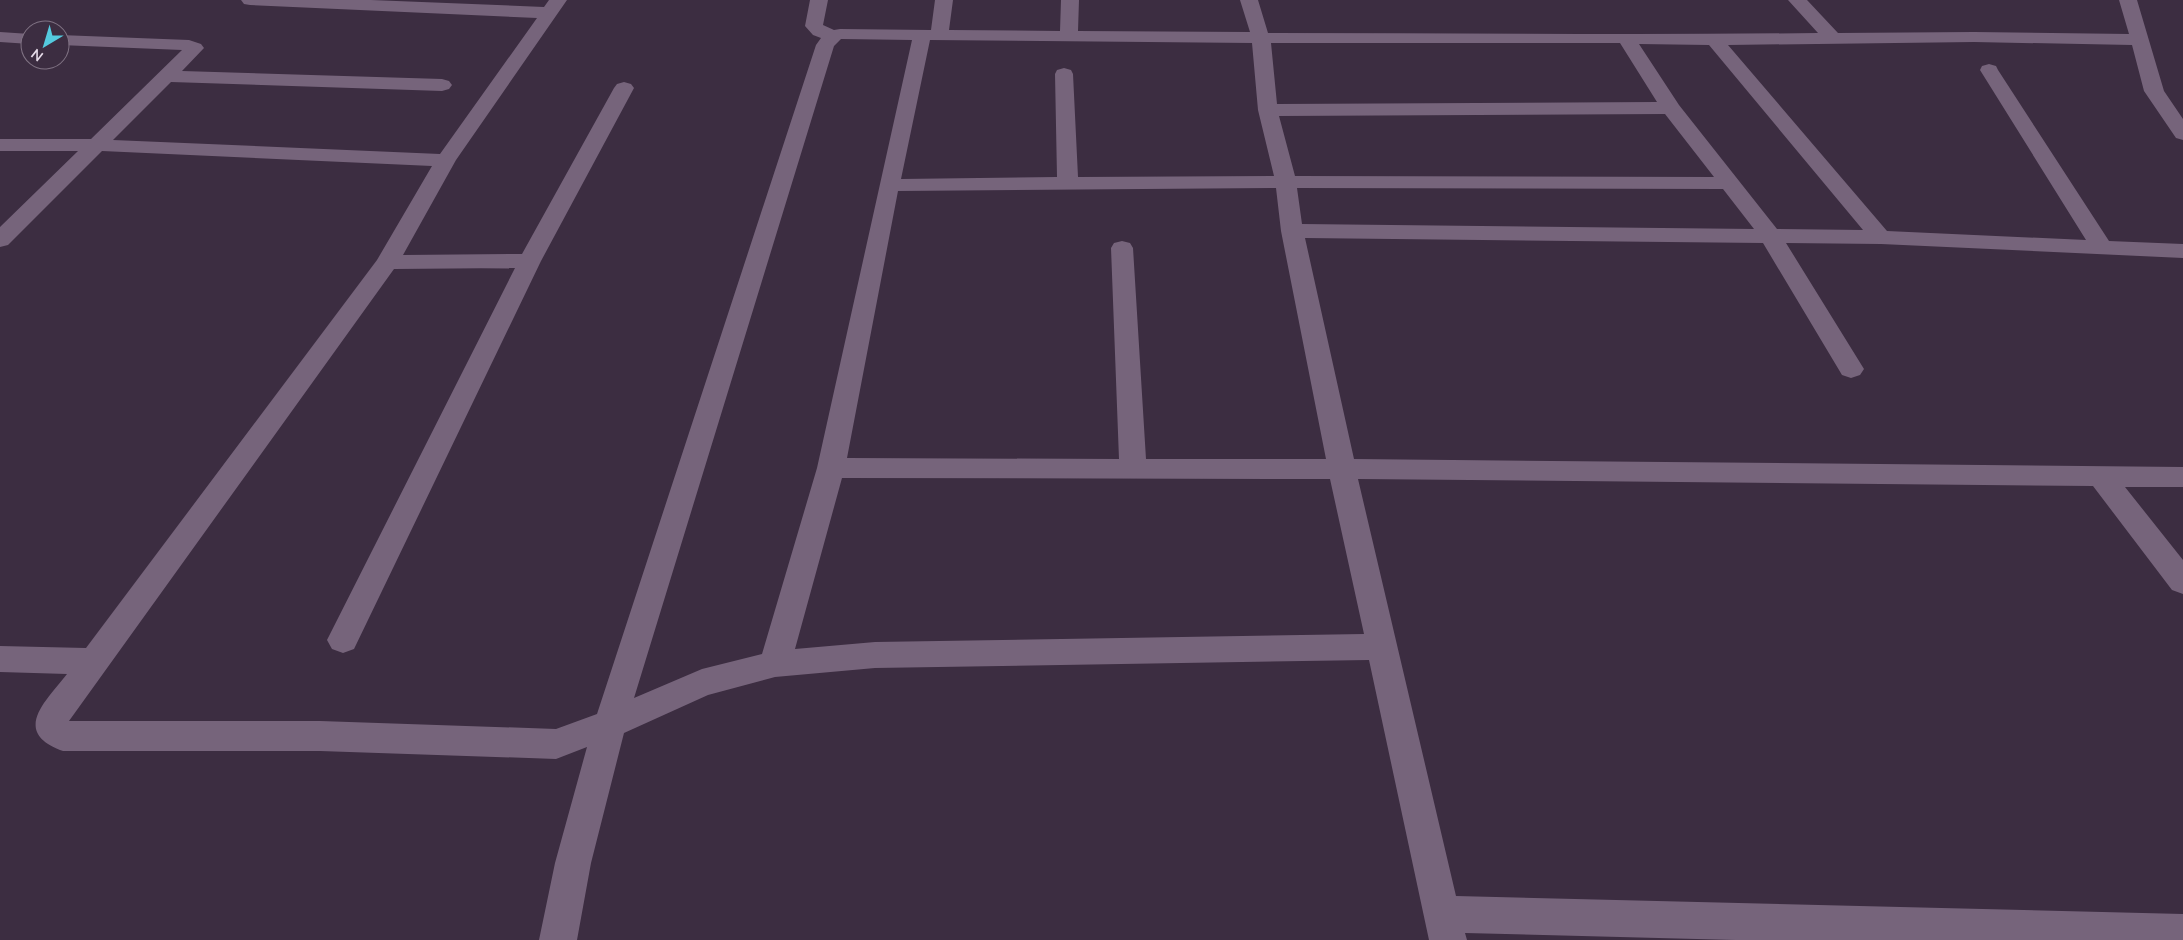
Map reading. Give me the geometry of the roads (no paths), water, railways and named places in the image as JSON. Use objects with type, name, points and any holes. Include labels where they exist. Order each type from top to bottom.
[{"type":"street","points":[[250,0],[554,7]]},
{"type":"street","points":[[819,0],[814,26],[833,36],[1626,38],[1714,40],[1974,37],[2139,40]]},
{"type":"street","points":[[775,664],[831,468],[889,185],[930,35],[944,0]]},
{"type":"street","points":[[1069,36],[1070,0]]},
{"type":"street","points":[[1249,0],[1261,38],[1268,110],[1286,182],[1292,231],[1342,469],[1446,927],[2183,933]]},
{"type":"street","points":[[1796,0],[1833,38]]},
{"type":"street","points":[[2128,0],[2154,91],[2180,128]]},
{"type":"street","points":[[554,7],[446,160],[387,262],[52,720],[53,730],[63,736],[320,736],[556,744],[610,724],[702,684],[775,664],[876,655],[1382,647]]},
{"type":"street","points":[[558,940],[573,863],[610,724],[825,46],[833,36]]},
{"type":"street","points":[[0,37],[20,38]]},
{"type":"street","points":[[1626,38],[1671,108],[1770,235],[1851,369]]},
{"type":"street","points":[[0,240],[195,48],[189,46],[70,40]]},
{"type":"street","points":[[1714,40],[1881,236]]},
{"type":"street","points":[[1989,70],[2102,247]]},
{"type":"street","points":[[1064,74],[1068,183]]},
{"type":"street","points":[[166,76],[442,85]]},
{"type":"street","points":[[343,640],[530,261],[624,88]]},
{"type":"street","points":[[1268,110],[1671,108]]},
{"type":"street","points":[[0,145],[96,145],[446,160]]},
{"type":"street","points":[[889,185],[1286,182],[1730,183]]},
{"type":"street","points":[[1292,231],[1881,236],[2183,251]]},
{"type":"street","points":[[1122,248],[1133,469]]},
{"type":"street","points":[[387,262],[530,261]]},
{"type":"street","points":[[831,468],[1342,469],[2183,477]]},
{"type":"street","points":[[2100,475],[2183,582]]},
{"type":"street","points":[[0,659],[94,662]]}]
